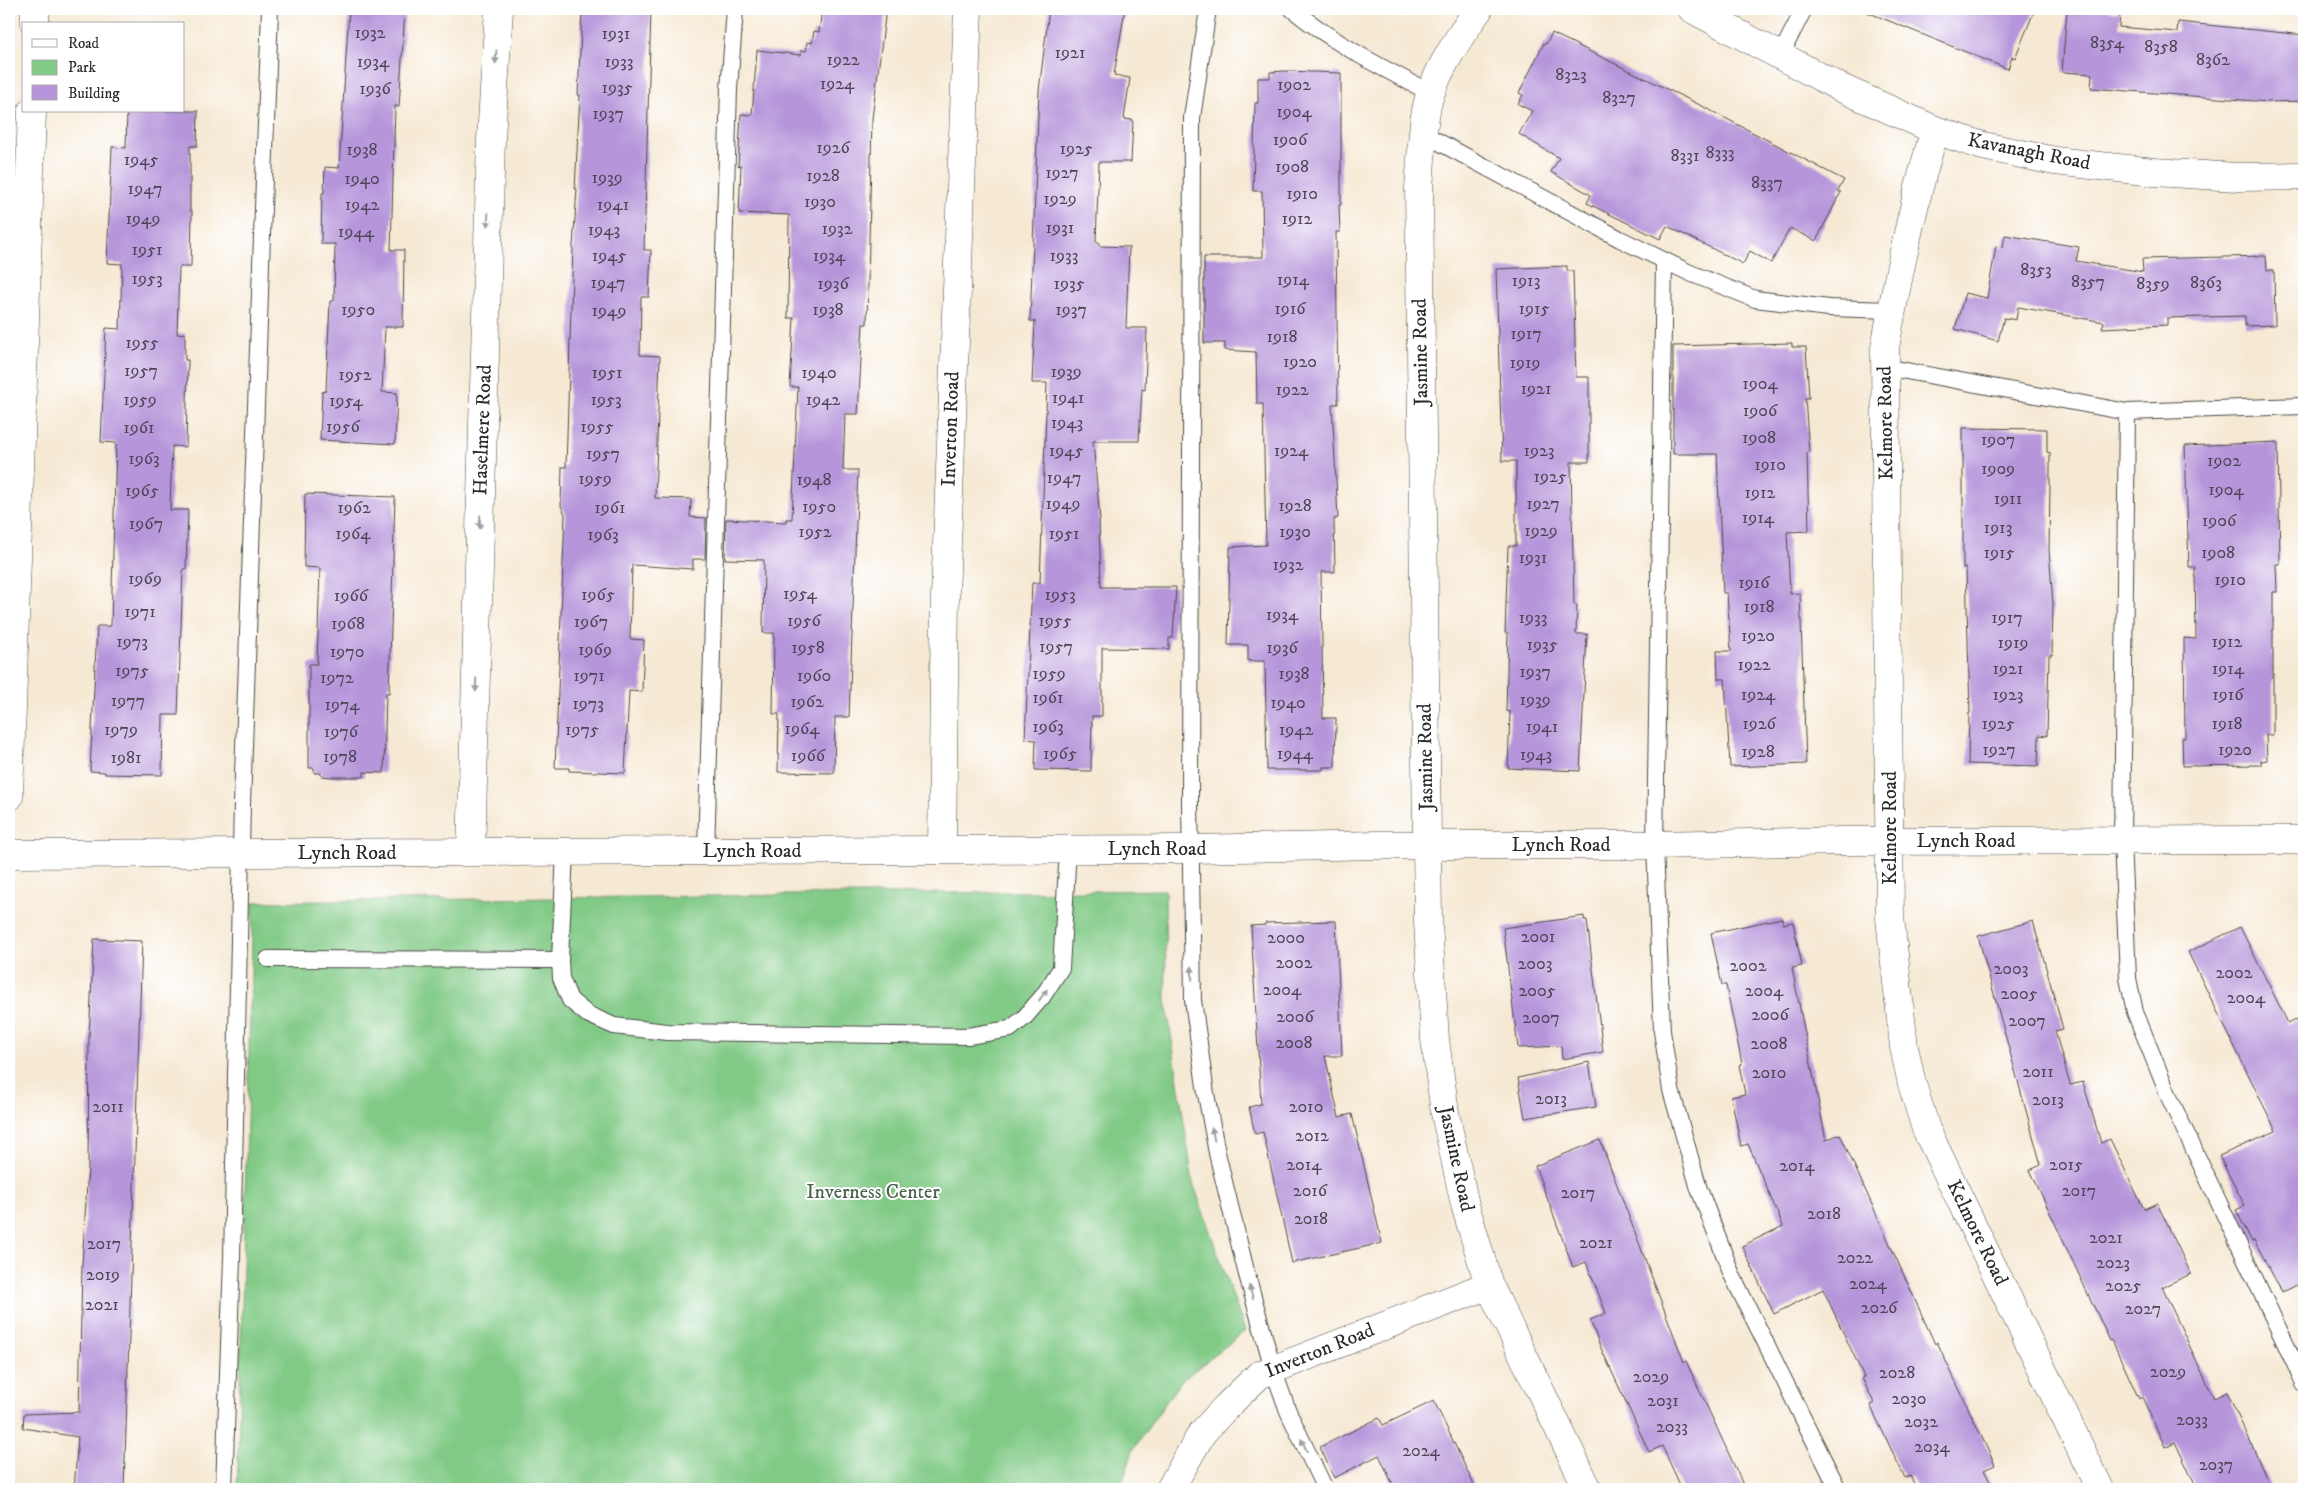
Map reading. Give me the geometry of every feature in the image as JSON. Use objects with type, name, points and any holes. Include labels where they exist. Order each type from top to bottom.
[{"type":"street","points":[[35,9],[35,22]]},
{"type":"street","name":"Haselmere Road","points":[[471,852],[490,149],[499,9]]},
{"type":"street","name":"Inverton Road","points":[[942,850],[945,596],[968,9]]},
{"type":"street","name":"Jasmine Road","points":[[1479,9],[1443,65],[1431,93],[1424,134],[1419,187],[1428,922],[1435,1040],[1445,1113],[1465,1205],[1489,1285],[1588,1489]]},
{"type":"street","name":"Kavanagh Road","points":[[1692,9],[1839,87],[1935,130],[1983,146],[2055,161],[2154,172],[2237,177],[2304,176]]},
{"type":"street","points":[[9,798],[32,112]]},
{"type":"street","name":"Kelmore Road","points":[[1935,130],[1898,273],[1885,348],[1890,918],[1904,1047],[1912,1084],[1926,1128],[2100,1489]]},
{"type":"street","name":"Lynch Road","points":[[9,854],[1191,849],[1890,841],[2304,840]]},
{"type":"street","name":"Inverton Road","points":[[1170,1489],[1202,1433],[1260,1375],[1489,1285]]},
{"type":"lane","points":[[224,1489],[242,854],[242,794],[270,9]]},
{"type":"lane","points":[[706,851],[728,99],[735,9]]},
{"type":"lane","points":[[1208,9],[1192,118],[1192,1000],[1206,1094],[1243,1262],[1273,1369],[1288,1411],[1325,1489]]},
{"type":"lane","points":[[1292,9],[1360,57],[1431,93]]},
{"type":"lane","points":[[1780,56],[1804,9]]},
{"type":"lane","points":[[1424,134],[1690,273],[1755,299],[1829,308],[1891,310]]},
{"type":"lane","points":[[1664,260],[1655,845],[1662,1031],[1671,1090],[1699,1189],[1732,1275],[1838,1489]]},
{"type":"lane","points":[[1885,367],[2127,412],[2304,406]]},
{"type":"lane","points":[[2127,412],[2122,840],[2128,978],[2135,1012],[2170,1099],[2304,1383]]},
{"type":"lane","points":[[565,852],[560,960],[561,978],[570,1000],[587,1014],[614,1026],[668,1032],[968,1036],[1010,1030],[1024,1018],[1043,996],[1061,968],[1068,849]]},
{"type":"lane","points":[[268,959],[560,960]]},
{"type":"green space","name":"Inverness Center","points":[[1165,890],[1166,1000],[1193,1183],[1245,1331],[1181,1381],[1134,1448],[1120,1489],[237,1489],[253,902]]},
{"type":"building","points":[[349,9],[405,9],[399,107],[395,106],[391,250],[404,250],[403,327],[385,327],[382,392],[397,393],[395,444],[320,440],[322,392],[326,391],[330,301],[334,301],[335,244],[321,244],[322,193],[324,193],[325,167],[339,168]]},
{"type":"building","points":[[582,9],[651,9],[644,250],[651,250],[649,297],[641,297],[640,355],[660,356],[655,498],[691,499],[690,517],[706,518],[705,559],[693,559],[693,569],[632,565],[630,639],[644,640],[642,692],[629,691],[625,773],[569,771],[569,768],[555,768],[565,514],[561,506],[562,467],[566,467]]},
{"type":"building","points":[[822,9],[886,9],[872,119],[867,324],[863,324],[858,414],[845,414],[843,470],[858,470],[849,717],[835,717],[834,773],[778,772],[779,714],[773,714],[774,633],[763,633],[764,560],[725,559],[726,519],[786,522],[786,519],[792,519],[798,387],[790,387],[794,318],[788,318],[789,215],[739,213],[741,165],[738,166],[741,114],[752,115],[757,50],[801,55],[801,50],[806,51],[807,42],[812,43],[814,31],[819,32]]},
{"type":"building","points":[[1049,9],[1125,9],[1114,75],[1130,78],[1124,119],[1133,120],[1131,162],[1099,162],[1096,242],[1099,242],[1099,246],[1129,247],[1126,328],[1147,328],[1145,390],[1142,389],[1139,441],[1093,441],[1100,520],[1101,587],[1176,587],[1173,638],[1169,638],[1169,649],[1102,648],[1102,716],[1092,716],[1091,771],[1035,770],[1036,740],[1025,739],[1032,583],[1040,583],[1047,383],[1032,383],[1035,321],[1030,321],[1039,91]]},
{"type":"building","points":[[2035,9],[2015,58],[2012,57],[2008,69],[1862,10]]},
{"type":"building","points":[[2067,9],[2095,9],[2120,12],[2119,27],[2177,32],[2178,22],[2304,35],[2304,101],[2268,102],[2091,88],[2092,74],[2062,72]]},
{"type":"building","points":[[1552,33],[1702,106],[1844,180],[1838,191],[1841,192],[1816,241],[1790,228],[1771,263],[1750,251],[1743,264],[1667,226],[1660,239],[1587,203],[1591,195],[1551,172],[1559,158],[1519,134],[1532,111],[1518,104],[1523,95],[1519,93],[1544,43],[1546,44]]},
{"type":"building","points":[[1270,72],[1341,73],[1341,205],[1339,205],[1340,232],[1336,232],[1338,404],[1332,404],[1338,518],[1334,519],[1335,572],[1321,572],[1323,718],[1336,718],[1335,767],[1323,767],[1323,770],[1267,770],[1265,661],[1248,661],[1248,645],[1228,645],[1230,547],[1266,545],[1263,404],[1257,404],[1256,352],[1225,350],[1225,343],[1204,343],[1204,257],[1263,257],[1262,191],[1253,191],[1255,103],[1258,103],[1258,78],[1270,78]]},
{"type":"building","points":[[198,111],[197,146],[190,146],[191,267],[179,267],[177,334],[185,333],[185,360],[188,360],[186,447],[172,446],[170,510],[188,510],[186,569],[183,569],[178,715],[163,715],[162,775],[105,774],[105,772],[90,771],[97,626],[111,626],[116,443],[101,442],[106,328],[120,329],[122,264],[107,263],[112,147],[126,148],[127,112]]},
{"type":"building","points":[[2005,235],[2079,247],[2076,261],[2143,272],[2142,259],[2266,256],[2267,270],[2274,270],[2275,325],[2245,326],[2245,316],[2167,318],[2167,325],[2102,328],[2104,322],[2018,307],[2016,320],[2004,318],[1998,341],[1955,329],[1965,293],[1987,298],[1996,246],[2003,247]]},
{"type":"building","points":[[1567,266],[1567,271],[1573,271],[1576,377],[1589,377],[1589,462],[1571,462],[1574,605],[1577,605],[1576,634],[1587,634],[1580,771],[1508,768],[1510,712],[1506,711],[1508,633],[1505,633],[1508,546],[1516,546],[1516,461],[1502,461],[1496,269]]},
{"type":"building","points":[[1792,343],[1792,347],[1806,347],[1809,398],[1805,398],[1809,452],[1807,452],[1809,531],[1787,532],[1790,594],[1800,593],[1806,764],[1730,767],[1725,679],[1718,679],[1717,651],[1731,651],[1727,593],[1723,593],[1717,454],[1673,454],[1673,346]]},
{"type":"building","points":[[1963,428],[2047,429],[2047,452],[2050,453],[2049,549],[2053,605],[2052,655],[2049,655],[2047,736],[2039,735],[2038,766],[1968,764],[1970,713],[1966,568],[1963,568]]},
{"type":"building","points":[[2278,442],[2280,564],[2276,564],[2277,592],[2273,592],[2273,735],[2266,735],[2267,760],[2261,761],[2261,765],[2183,766],[2182,738],[2185,738],[2184,638],[2196,639],[2195,567],[2189,567],[2185,446]]},
{"type":"building","points":[[305,494],[395,497],[389,693],[386,693],[384,773],[364,772],[364,777],[332,777],[321,776],[321,773],[314,773],[314,768],[309,768],[309,664],[317,664],[320,568],[304,567]]},
{"type":"building","points":[[1584,916],[1584,920],[1587,920],[1603,1052],[1562,1059],[1561,1046],[1518,1048],[1503,928]]},
{"type":"building","points":[[1782,918],[1783,924],[1793,922],[1802,966],[1792,968],[1826,1140],[1840,1134],[1935,1344],[1937,1342],[1995,1465],[1984,1470],[1994,1489],[1917,1489],[1910,1476],[1905,1478],[1870,1405],[1874,1403],[1862,1378],[1864,1377],[1823,1289],[1774,1314],[1742,1246],[1783,1226],[1748,1144],[1741,1146],[1731,1097],[1745,1094],[1739,1065],[1742,1064],[1726,985],[1722,985],[1711,933]]},
{"type":"building","points":[[1336,921],[1342,1056],[1325,1056],[1339,1117],[1352,1114],[1382,1243],[1292,1263],[1263,1132],[1255,1134],[1249,1107],[1261,1104],[1251,926],[1265,925],[1265,923]]},
{"type":"building","points":[[2033,921],[2063,1029],[2055,1031],[2070,1085],[2083,1082],[2101,1143],[2110,1139],[2144,1209],[2157,1203],[2191,1274],[2162,1287],[2214,1398],[2227,1392],[2272,1489],[2197,1489],[2175,1442],[2165,1447],[2142,1397],[2139,1399],[2112,1340],[2110,1341],[2030,1170],[2041,1165],[1978,936]]},
{"type":"building","points":[[2240,927],[2288,1023],[2296,1019],[2304,1036],[2304,1281],[2282,1292],[2254,1240],[2252,1242],[2236,1210],[2245,1206],[2219,1156],[2276,1131],[2188,952]]},
{"type":"building","points":[[94,939],[142,941],[124,1489],[74,1489],[78,1437],[23,1428],[24,1414],[79,1412],[82,1265],[88,1168],[89,1037]]},
{"type":"building","points":[[1589,1062],[1596,1107],[1525,1118],[1518,1078]]},
{"type":"building","points":[[1600,1140],[1684,1362],[1686,1361],[1745,1489],[1682,1489],[1662,1446],[1649,1452],[1600,1346],[1590,1320],[1606,1313],[1586,1262],[1573,1267],[1535,1166]]},
{"type":"building","points":[[1434,1401],[1476,1489],[1395,1489],[1379,1455],[1334,1478],[1320,1447],[1379,1418],[1383,1425]]}]
